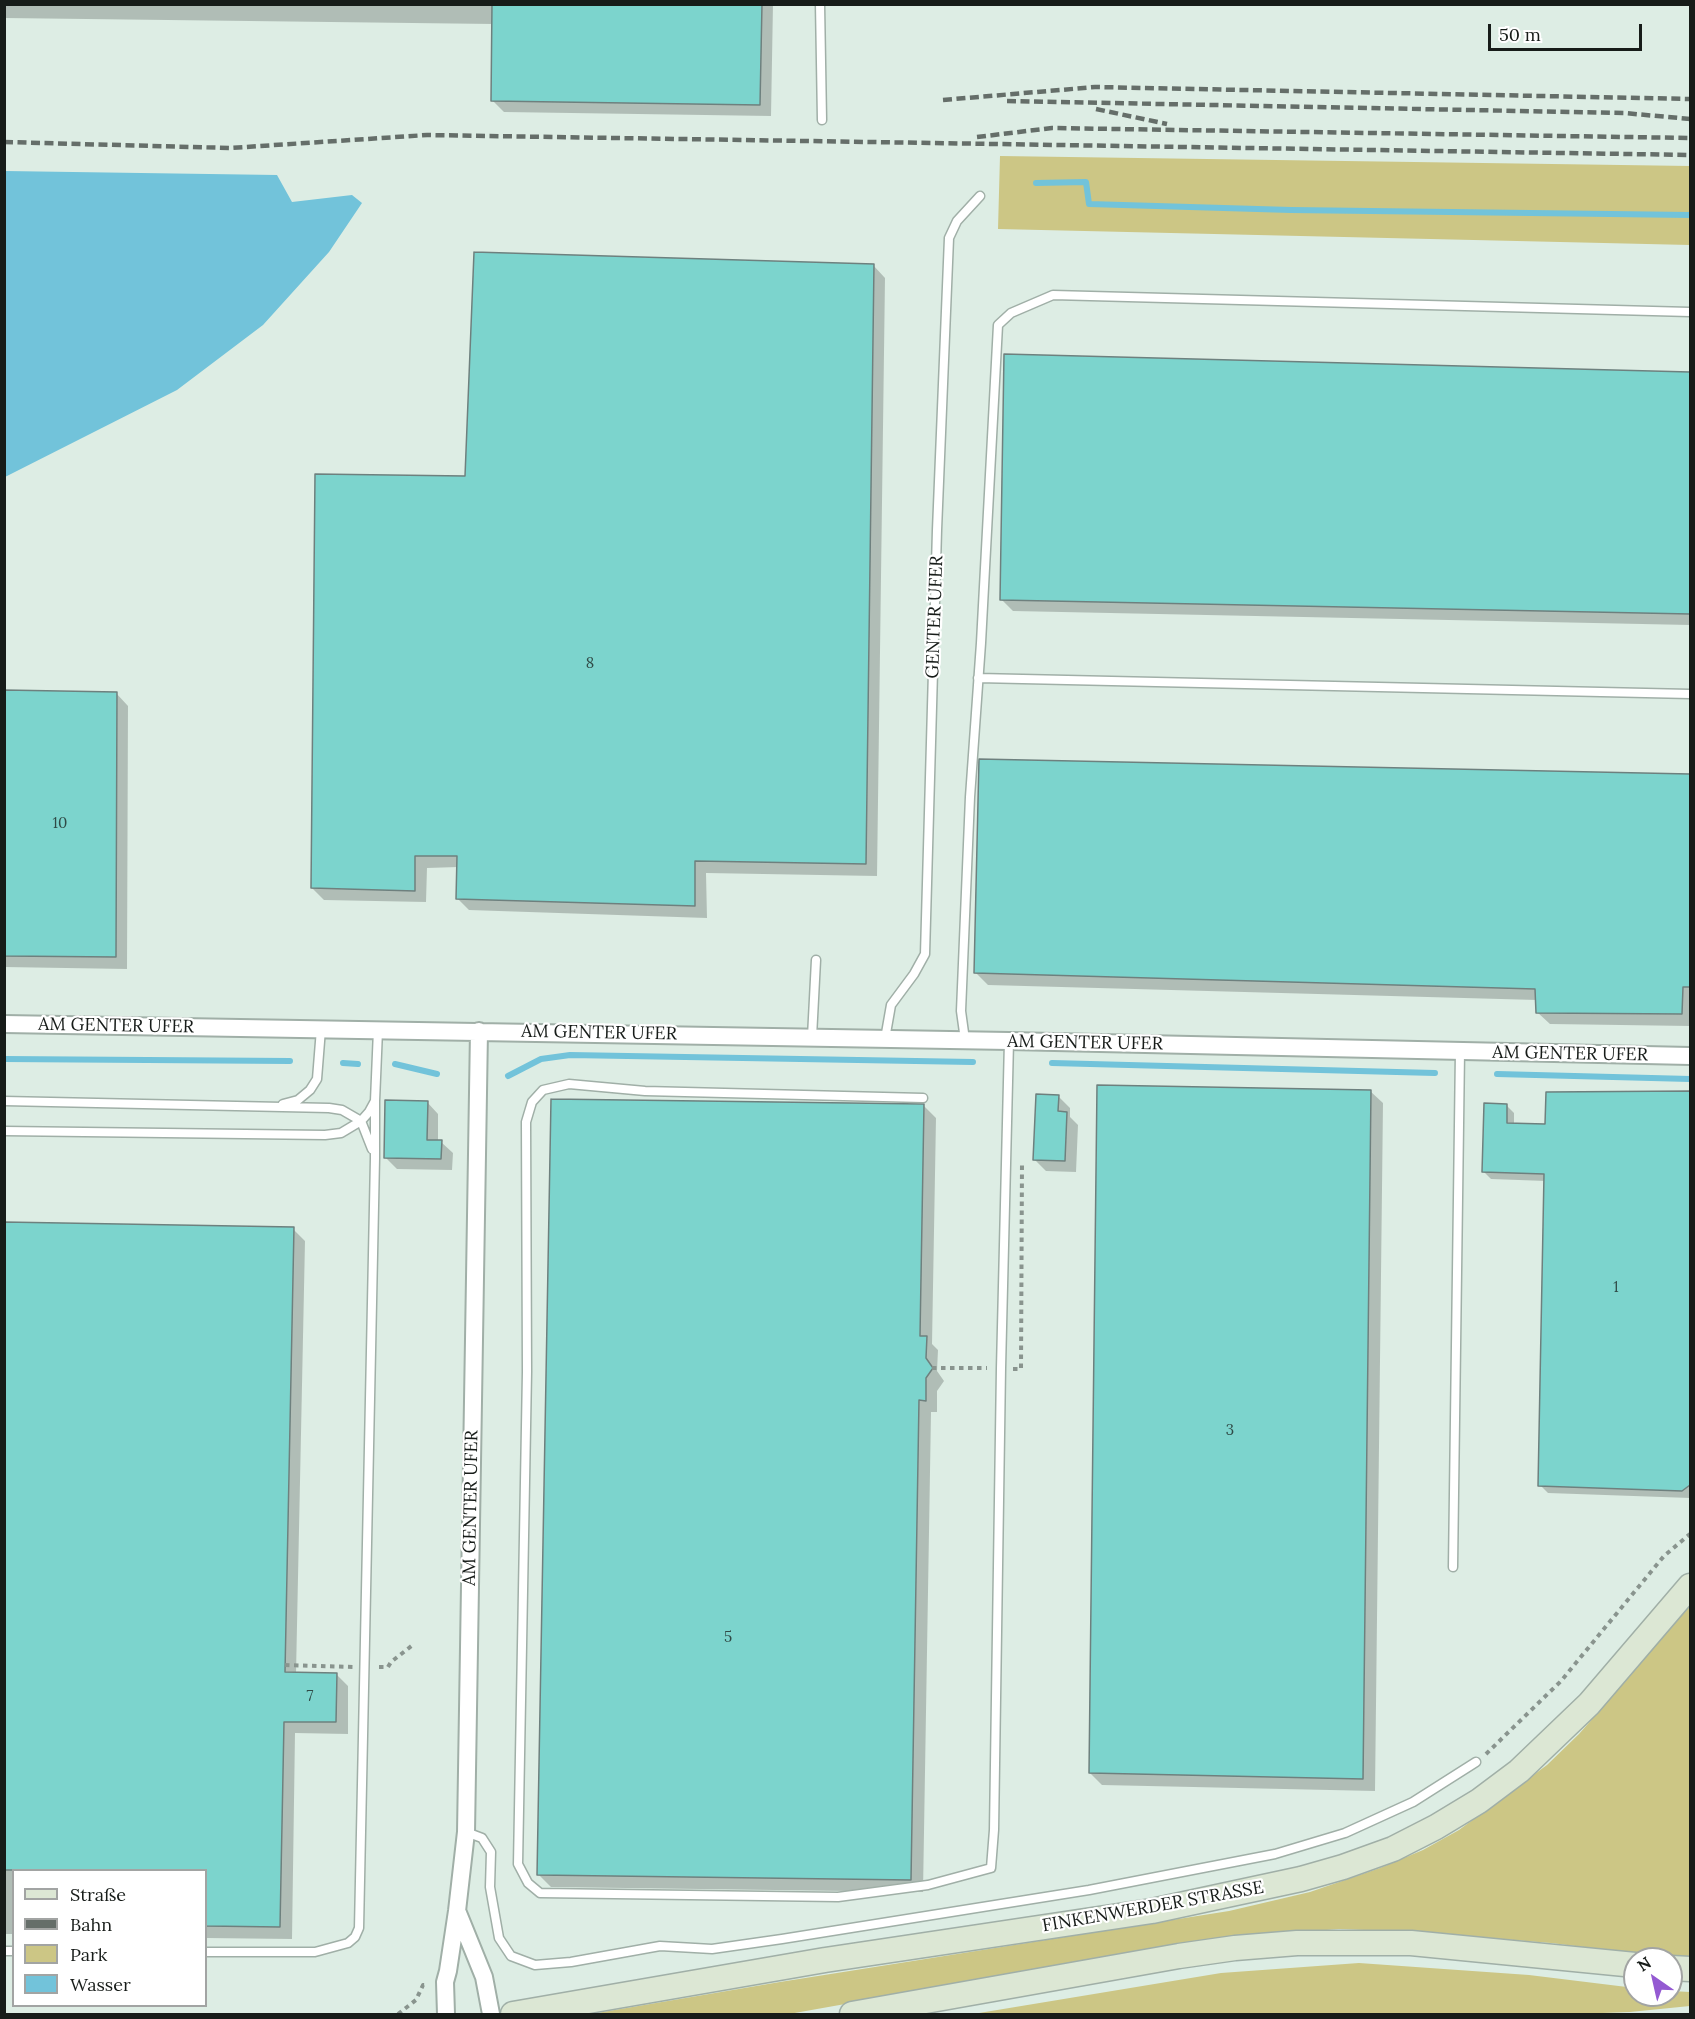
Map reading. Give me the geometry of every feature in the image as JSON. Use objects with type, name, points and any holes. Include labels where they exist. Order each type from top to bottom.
[{"type":"main road","name":"FINKENWERDER STRASSE","points":[[513,2014],[825,1960],[1152,1911],[1343,1868],[1393,1849],[1436,1827],[1479,1801],[1519,1771],[1589,1704],[1690,1586]]},
{"type":"main road","points":[[852,2014],[1179,1956],[1235,1948],[1297,1943],[1411,1942],[1623,1964]]},
{"type":"street","name":"AM GENTER UFER","points":[[4,1024],[812,1037],[1690,1056]]},
{"type":"street","name":"AM GENTER UFER","points":[[446,2014],[445,1982],[457,1911],[466,1832],[478,1031]]},
{"type":"street","name":"AM GENTER UFER","points":[[457,1911],[484,1977],[490,2014]]},
{"type":"lane","points":[[820,4],[822,120]]},
{"type":"lane","name":"GENTER UFER","points":[[885,1039],[891,1005],[914,974],[925,954],[937,530],[949,238],[957,221],[980,196]]},
{"type":"lane","points":[[964,1040],[961,1011],[970,797],[998,325],[1011,313],[1053,295],[1690,312]]},
{"type":"lane","points":[[978,678],[1690,694]]},
{"type":"lane","points":[[812,1037],[816,960]]},
{"type":"lane","points":[[274,1107],[298,1100],[310,1090],[317,1079],[321,1029]]},
{"type":"lane","points":[[207,1952],[315,1952],[348,1943],[355,1937],[359,1928],[378,1030]]},
{"type":"lane","points":[[923,1098],[645,1090],[569,1084],[543,1090],[532,1102],[526,1122],[526,1372],[518,1864],[528,1883],[540,1893],[838,1897],[928,1885],[991,1868],[994,1830],[1009,1041]]},
{"type":"lane","points":[[1453,1567],[1460,1052]]},
{"type":"lane","points":[[4,1101],[329,1108],[342,1110],[362,1121],[375,1158]]},
{"type":"lane","points":[[4,1131],[326,1136],[340,1133],[362,1121],[375,1101]]},
{"type":"lane","points":[[466,1832],[482,1838],[491,1852],[489,1887],[499,1938],[511,1956],[535,1965],[571,1962],[660,1946],[712,1949],[782,1940],[1089,1890],[1275,1854],[1355,1829],[1413,1802],[1476,1762]]},
{"type":"path","points":[[1476,1762],[1504,1738],[1560,1681],[1664,1556],[1690,1534]]},
{"type":"green space","points":[[1000,156],[1690,166],[1690,245],[998,229]]},
{"type":"green space","points":[[1690,1605],[1690,1957],[1683,1957],[1683,1947],[1623,1947],[1623,1952],[1551,1943],[1413,1932],[1339,1929],[1205,1940],[789,2014],[591,2014],[1229,1911],[1310,1892],[1380,1868],[1423,1850],[1459,1830],[1547,1765],[1579,1734]]},
{"type":"green space","points":[[1359,1963],[1529,1975],[1623,1987],[1623,2007],[1680,2007],[1575,2014],[973,2014],[1221,1973]]},
{"type":"green space","points":[[1683,1992],[1690,1992],[1690,2006],[1683,2007]]},
{"type":"water","points":[[5,171],[277,175],[292,202],[352,195],[362,203],[329,252],[263,325],[177,390],[5,477]]},
{"type":"building","points":[[492,4],[762,4],[760,105],[491,101]]},
{"type":"building","points":[[474,252],[874,264],[866,864],[695,861],[695,906],[456,899],[457,856],[415,856],[415,891],[311,888],[315,474],[465,476]]},
{"type":"building","points":[[1004,354],[1690,372],[1690,614],[1000,600]]},
{"type":"building","points":[[4,690],[117,692],[116,957],[4,956]]},
{"type":"building","points":[[979,759],[1690,774],[1690,987],[1683,987],[1682,1014],[1536,1013],[1535,989],[974,973]]},
{"type":"building","points":[[1097,1085],[1371,1090],[1363,1779],[1089,1773]]},
{"type":"building","points":[[1690,1091],[1690,1485],[1682,1491],[1538,1486],[1544,1174],[1482,1172],[1484,1103],[1507,1104],[1507,1123],[1545,1124],[1546,1092]]},
{"type":"building","points":[[1036,1094],[1059,1095],[1058,1111],[1067,1112],[1065,1161],[1033,1160]]},
{"type":"building","points":[[551,1099],[924,1104],[920,1336],[927,1336],[926,1358],[933,1368],[926,1378],[926,1401],[919,1400],[911,1880],[537,1875]]},
{"type":"building","points":[[385,1100],[428,1101],[427,1140],[442,1140],[441,1159],[384,1158]]},
{"type":"building","points":[[4,1222],[294,1227],[285,1672],[337,1673],[336,1722],[284,1722],[280,1927],[207,1926],[207,1869],[4,1870]]},
{"type":"waterway","points":[[1036,183],[1086,182],[1089,204],[1291,210],[1690,215]]},
{"type":"waterway","points":[[508,1076],[541,1059],[570,1055],[973,1062]]},
{"type":"waterway","points":[[4,1059],[290,1061]]},
{"type":"waterway","points":[[343,1063],[358,1064]]},
{"type":"waterway","points":[[1052,1063],[1435,1073]]},
{"type":"waterway","points":[[395,1064],[437,1074]]},
{"type":"waterway","points":[[1497,1074],[1690,1079]]},
{"type":"railway","points":[[943,100],[1095,87],[1690,99]]},
{"type":"railway","points":[[1007,101],[1624,113],[1690,119]]},
{"type":"railway","points":[[1096,109],[1167,124]]},
{"type":"railway","points":[[977,137],[1052,128],[1690,138]]},
{"type":"railway","points":[[4,142],[230,148],[427,135],[1690,155]]}]
